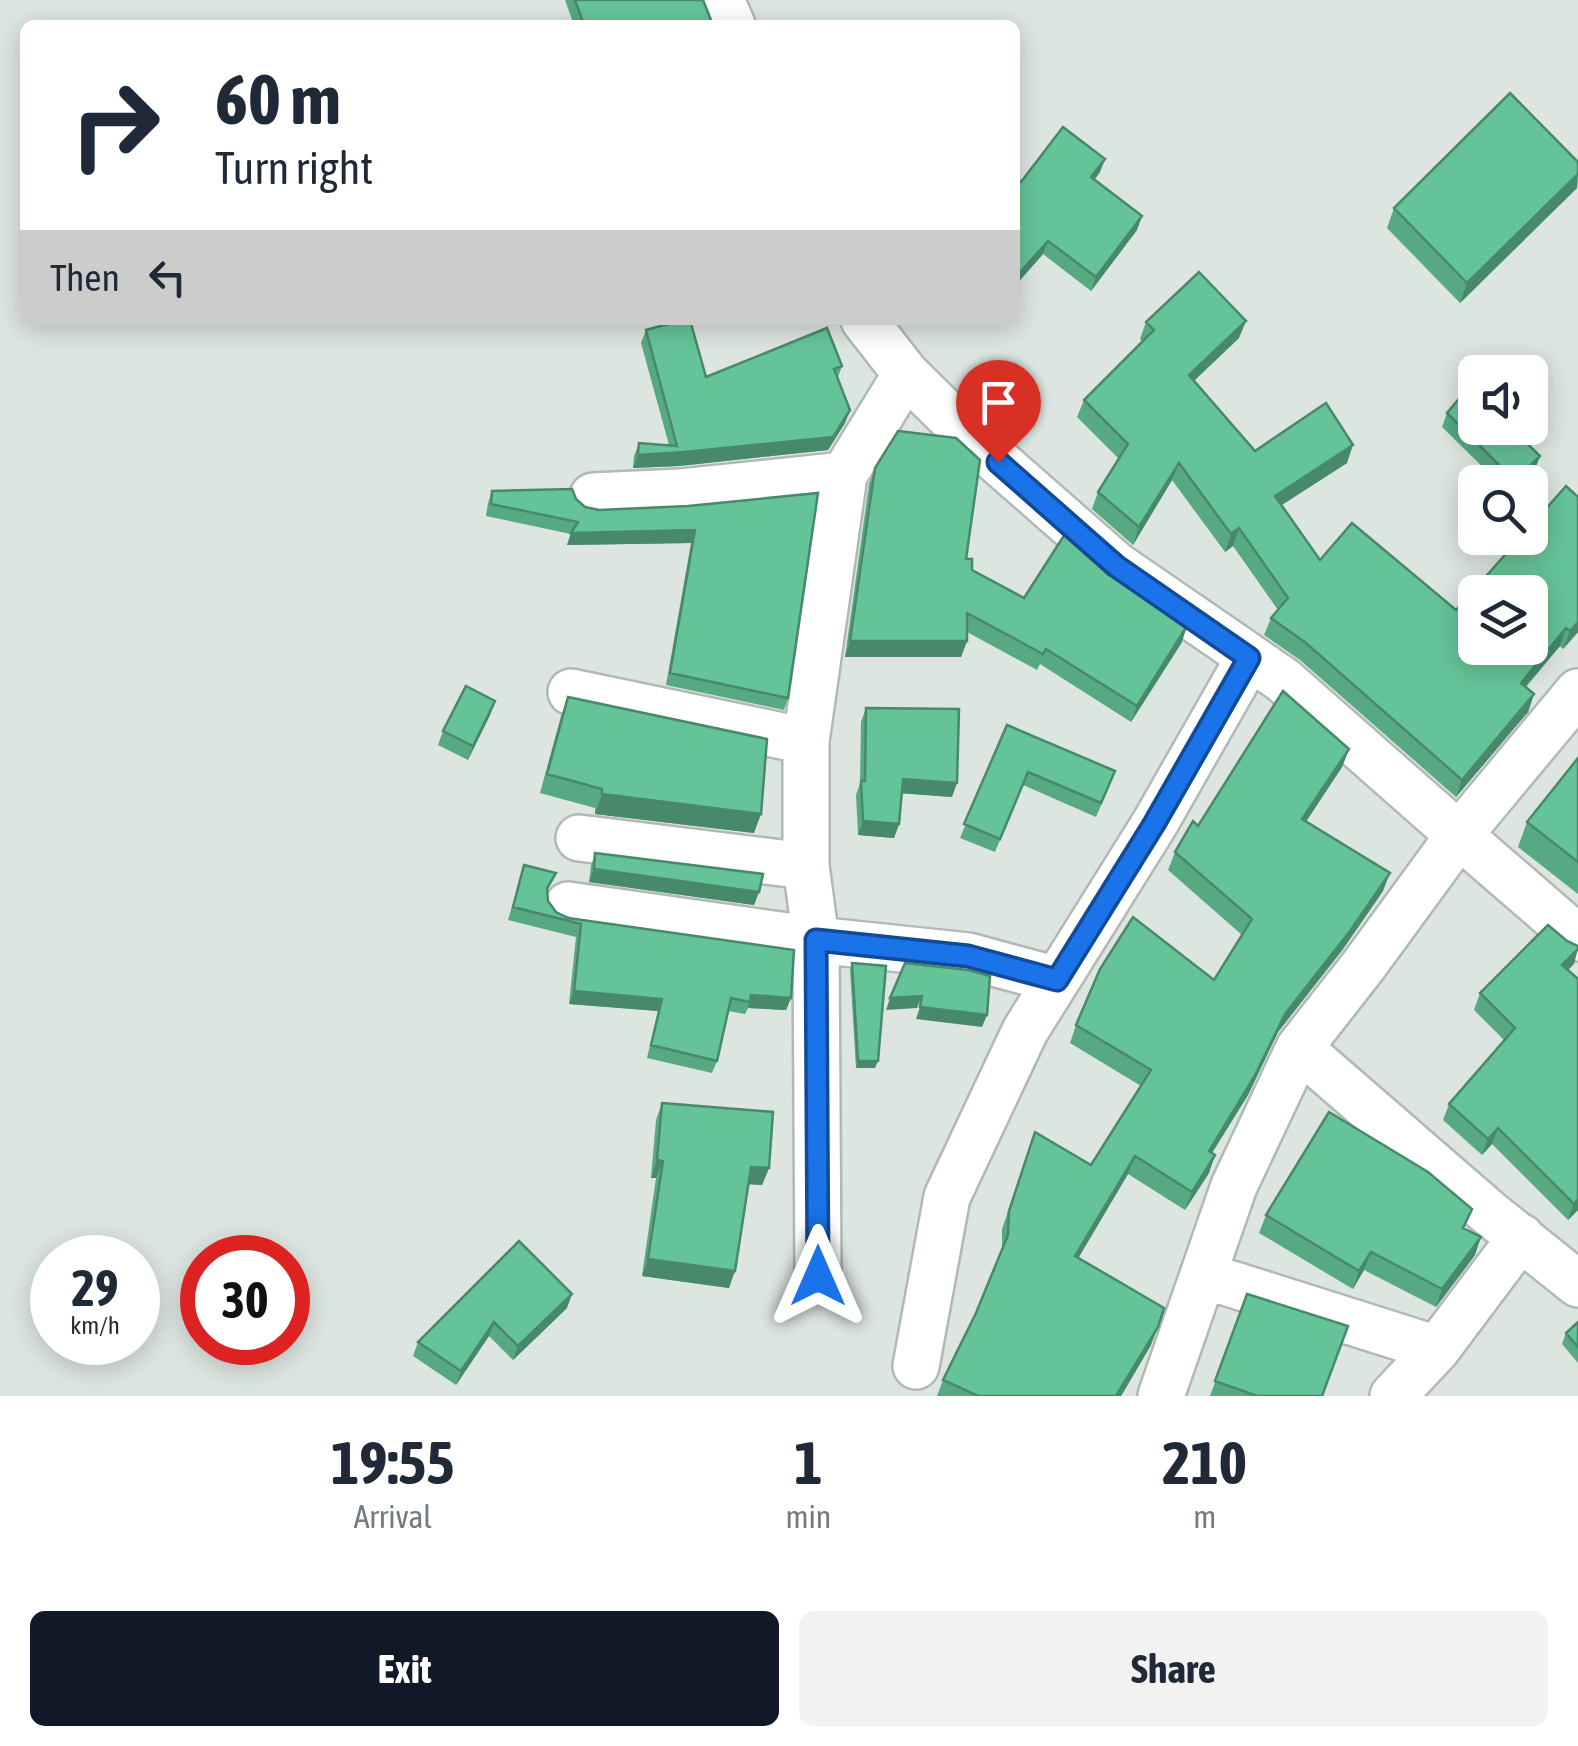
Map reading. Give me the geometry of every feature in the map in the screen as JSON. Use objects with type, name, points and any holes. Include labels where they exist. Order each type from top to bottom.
[{"type":"street","points":[[868,325],[906,374],[969,436],[1116,566],[1283,680],[1578,938]]},
{"type":"street","points":[[818,1276],[816,940],[806,866],[806,741],[844,475],[906,374]]},
{"type":"street","points":[[593,496],[681,492],[844,475]]},
{"type":"street","points":[[916,1366],[947,1198],[1025,1031],[1154,824],[1249,658]]},
{"type":"street","points":[[571,692],[806,741]]},
{"type":"street","points":[[1161,1396],[1234,1186],[1299,1048],[1459,835],[1578,692]]},
{"type":"street","points":[[579,838],[806,866]]},
{"type":"street","points":[[568,906],[968,956],[1057,980]]},
{"type":"street","points":[[1299,1048],[1488,1212],[1578,1284]]},
{"type":"street","points":[[1393,1396],[1437,1349],[1521,1238]]},
{"type":"street","points":[[1203,1275],[1437,1349]]},
{"type":"building","points":[[575,0],[703,0],[711,20],[582,20]]},
{"type":"building","points":[[1510,93],[1578,162],[1578,174],[1467,283],[1394,208]]},
{"type":"building","points":[[1063,127],[1105,159],[1091,177],[1142,216],[1096,277],[1048,241],[1020,272],[1021,182]]},
{"type":"building","points":[[1199,272],[1246,321],[1189,375],[1255,451],[1326,403],[1353,445],[1275,496],[1320,560],[1352,523],[1456,610],[1458,608],[1458,665],[1536,665],[1521,683],[1534,694],[1462,780],[1306,643],[1271,618],[1288,598],[1239,528],[1231,534],[1179,463],[1139,527],[1098,492],[1128,444],[1084,400],[1154,330],[1146,322]]},
{"type":"building","points":[[691,325],[706,377],[827,328],[842,366],[834,369],[850,410],[833,437],[638,455],[639,443],[677,446],[646,330]]},
{"type":"building","points":[[1458,400],[1458,424],[1447,413]]},
{"type":"building","points":[[898,431],[956,438],[980,460],[966,559],[972,559],[972,570],[1024,598],[1065,534],[1107,571],[1187,626],[1137,706],[1046,649],[1043,654],[967,613],[967,641],[850,641],[875,468]]},
{"type":"building","points":[[1479,445],[1529,445],[1540,456],[1531,465],[1499,465]]},
{"type":"building","points":[[1566,486],[1578,497],[1578,622],[1570,631],[1566,628],[1548,650],[1548,575],[1487,575],[1505,555],[1548,555],[1548,506]]},
{"type":"building","points":[[572,489],[585,507],[599,510],[818,493],[788,698],[670,673],[695,530],[571,533],[578,522],[491,504],[492,491]]},
{"type":"building","points":[[466,686],[495,701],[473,746],[443,731]]},
{"type":"building","points":[[1283,691],[1349,749],[1302,819],[1390,873],[1285,1014],[1254,1077],[1209,1151],[1215,1155],[1192,1192],[1135,1156],[1075,1256],[1164,1308],[1158,1327],[1116,1396],[978,1396],[943,1380],[1008,1235],[1009,1211],[1035,1132],[1091,1165],[1151,1070],[1076,1025],[1100,969],[1133,917],[1214,980],[1252,919],[1175,852],[1193,821],[1198,826]]},
{"type":"building","points":[[568,697],[767,739],[761,814],[602,794],[602,789],[547,774]]},
{"type":"building","points":[[866,708],[959,709],[957,783],[903,779],[899,824],[863,821],[861,781],[865,781]]},
{"type":"building","points":[[1007,725],[1115,771],[1101,803],[1028,772],[1000,839],[964,824]]},
{"type":"building","points":[[1578,758],[1578,862],[1527,822]]},
{"type":"building","points":[[595,853],[763,874],[759,892],[594,869]]},
{"type":"building","points":[[524,865],[556,873],[547,888],[548,901],[556,912],[568,918],[794,950],[791,998],[751,995],[750,1002],[731,998],[717,1061],[651,1045],[662,999],[574,991],[581,924],[513,907]]},
{"type":"building","points":[[1548,925],[1578,946],[1562,965],[1578,979],[1578,1199],[1574,1204],[1498,1128],[1488,1139],[1449,1104],[1515,1028],[1480,993]]},
{"type":"building","points":[[852,963],[886,966],[878,1061],[858,1061]]},
{"type":"building","points":[[905,963],[990,976],[987,1015],[920,1007],[922,996],[890,998]]},
{"type":"building","points":[[662,1103],[773,1112],[769,1168],[751,1167],[735,1271],[648,1259],[663,1161],[657,1160]]},
{"type":"building","points":[[1329,1112],[1428,1172],[1472,1209],[1463,1228],[1481,1237],[1442,1289],[1371,1252],[1359,1271],[1266,1215]]},
{"type":"building","points":[[519,1241],[572,1294],[518,1346],[494,1322],[461,1371],[418,1342]]},
{"type":"building","points":[[1247,1294],[1348,1326],[1322,1396],[1257,1396],[1215,1381]]},
{"type":"building","points":[[1578,1322],[1578,1347],[1566,1333]]},
{"type":"route","points":[[818,1276],[816,940],[968,956],[1057,980],[1154,824],[1249,658],[1116,566],[998,462]]}]
